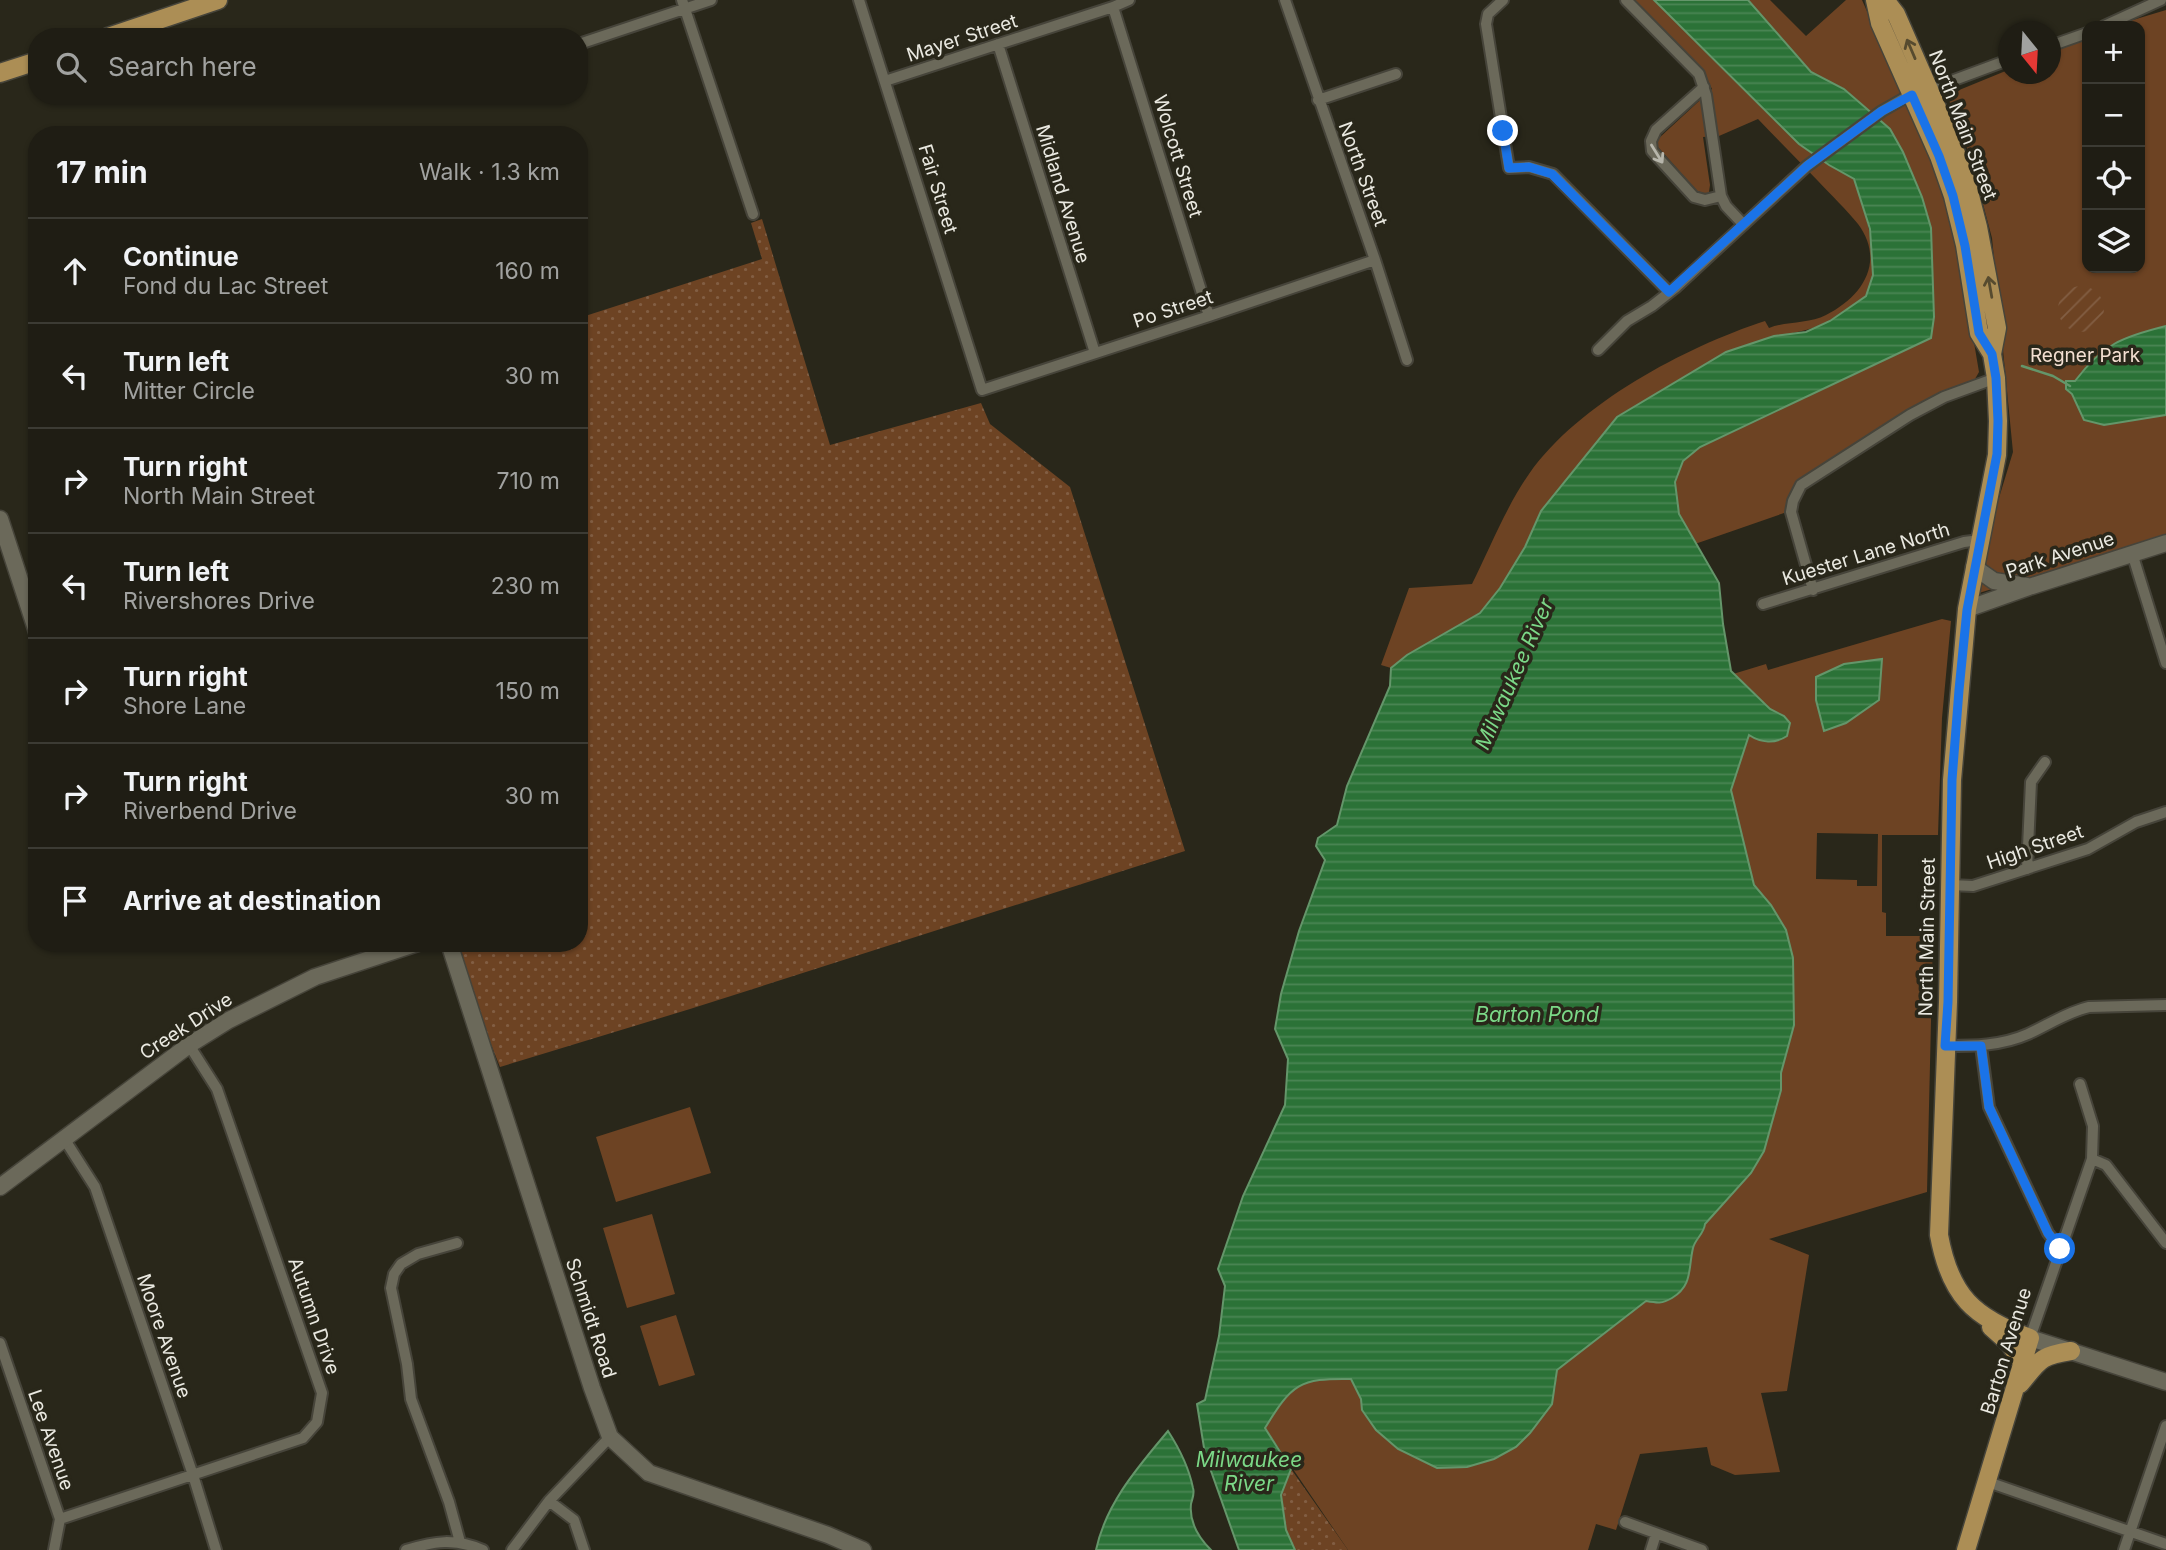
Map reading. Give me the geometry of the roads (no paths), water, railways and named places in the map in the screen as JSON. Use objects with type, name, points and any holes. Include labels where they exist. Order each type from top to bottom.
[{"type":"main road","points":[[134,28],[218,0]]},
{"type":"main road","name":"North Main Street","points":[[1875,0],[1880,23],[1920,92]]},
{"type":"main road","name":"North Main Street","points":[[1885,0],[1896,15],[1953,196],[1965,246],[1979,333],[1992,354],[1998,421],[1997,454],[1967,610],[1952,780],[1939,1235],[1942,1256],[1952,1280],[1967,1301],[2001,1327],[2030,1338]]},
{"type":"main road","points":[[0,73],[28,64]]},
{"type":"main road","points":[[1981,1314],[1995,1333],[2010,1344],[2023,1364]]},
{"type":"main road","name":"Barton Avenue","points":[[1966,1550],[2030,1338]]},
{"type":"main road","points":[[2015,1389],[2040,1360],[2049,1355],[2071,1351]]},
{"type":"street","points":[[588,41],[683,4],[711,0]]},
{"type":"street","name":"Fair Street","points":[[859,0],[982,390]]},
{"type":"street","name":"Mayer Street","points":[[885,81],[1129,0]]},
{"type":"street","name":"North Street","points":[[1285,0],[1407,360]]},
{"type":"street","points":[[1503,0],[1488,14],[1486,24],[1509,168],[1529,167],[1552,174],[1669,292]]},
{"type":"street","points":[[1626,0],[1699,74],[1704,87],[1721,196],[1743,225]]},
{"type":"street","points":[[2115,21],[2160,0]]},
{"type":"street","points":[[683,4],[753,214]]},
{"type":"street","name":"Wolcott Street","points":[[1113,7],[1209,316]]},
{"type":"street","points":[[2061,42],[2082,35]]},
{"type":"street","name":"Midland Avenue","points":[[998,44],[1095,354]]},
{"type":"street","points":[[1598,350],[1627,321],[1669,292],[1807,166],[1882,111],[1920,92],[1998,64]]},
{"type":"street","points":[[1318,100],[1396,74]]},
{"type":"street","points":[[1704,87],[1656,130],[1651,141],[1652,151],[1695,197],[1705,200],[1721,196]]},
{"type":"street","name":"Po Street","points":[[982,390],[1375,260]]},
{"type":"street","points":[[1813,590],[1791,512],[1801,485],[1910,415],[1944,397],[1996,378]]},
{"type":"street","points":[[0,519],[28,605]]},
{"type":"street","name":"Kuester Lane North","points":[[1763,604],[1964,542],[1980,540]]},
{"type":"street","name":"Park Avenue","points":[[1967,610],[2166,543]]},
{"type":"street","points":[[2132,553],[2166,663]]},
{"type":"street","points":[[1974,567],[1994,581],[2029,587]]},
{"type":"street","points":[[2027,869],[2031,782],[2045,762]]},
{"type":"street","name":"High Street","points":[[1950,885],[1973,886],[2088,849],[2136,822],[2166,812]]},
{"type":"street","name":"Creek Drive","points":[[0,1187],[189,1045],[229,1020],[315,978],[392,952]]},
{"type":"street","name":"Schmidt Road","points":[[452,952],[610,1437],[649,1473],[828,1535],[863,1550]]},
{"type":"street","points":[[1945,1046],[1981,1046],[2025,1035],[2079,1009],[2089,1007],[2166,1005]]},
{"type":"street","name":"Autumn Drive","points":[[60,1519],[303,1438],[317,1422],[321,1393],[217,1089],[189,1045]]},
{"type":"street","points":[[1981,1046],[1989,1107],[2048,1233],[2060,1249]]},
{"type":"street","name":"Barton Avenue","points":[[2030,1338],[2092,1159],[2093,1126],[2080,1084]]},
{"type":"street","name":"Moore Avenue","points":[[65,1140],[95,1187],[216,1550]]},
{"type":"street","points":[[2092,1159],[2106,1165],[2166,1243]]},
{"type":"street","points":[[457,1243],[418,1255],[401,1264],[394,1274],[391,1288],[407,1364],[411,1399],[449,1502],[460,1542]]},
{"type":"street","name":"North Main Street","points":[[2030,1338],[2166,1382]]},
{"type":"street","name":"Lee Avenue","points":[[0,1343],[60,1519],[54,1550]]},
{"type":"street","points":[[2124,1550],[2166,1426]]},
{"type":"street","points":[[512,1550],[549,1501],[610,1437]]},
{"type":"street","points":[[1988,1482],[2166,1544]]},
{"type":"street","points":[[549,1501],[574,1520],[584,1550]]},
{"type":"street","points":[[1625,1522],[1702,1550]]},
{"type":"street","points":[[1651,1550],[1656,1534]]},
{"type":"street","points":[[406,1550],[444,1541],[460,1542],[483,1550]]},
{"type":"water","name":"Barton Pond","points":[[1654,0],[1748,0],[1811,72],[1844,89],[1890,129],[1922,197],[1931,228],[1934,317],[1931,338],[1700,447],[1683,461],[1675,482],[1679,514],[1719,583],[1731,671],[1770,709],[1784,716],[1790,723],[1787,736],[1778,740],[1763,741],[1749,735],[1731,790],[1754,885],[1771,905],[1786,930],[1793,958],[1794,1025],[1781,1073],[1781,1090],[1764,1151],[1751,1173],[1705,1224],[1694,1245],[1687,1282],[1683,1288],[1665,1301],[1646,1301],[1557,1370],[1552,1404],[1516,1447],[1494,1459],[1467,1467],[1437,1468],[1398,1449],[1376,1430],[1362,1410],[1361,1399],[1351,1379],[1308,1382],[1290,1393],[1265,1428],[1291,1469],[1281,1495],[1286,1530],[1295,1550],[1239,1550],[1205,1454],[1197,1404],[1205,1400],[1219,1336],[1225,1286],[1218,1269],[1243,1196],[1285,1105],[1288,1059],[1275,1029],[1281,994],[1299,931],[1325,860],[1316,846],[1318,838],[1337,825],[1347,786],[1390,686],[1391,668],[1407,655],[1480,613],[1500,588],[1525,547],[1541,511],[1617,417],[1726,352],[1774,336],[1806,332],[1830,321],[1866,296],[1873,275],[1870,229],[1854,179],[1799,144]]},
{"type":"water","points":[[2166,326],[2166,415],[2104,425],[2084,420],[2072,394],[2066,389],[2066,381],[2075,381],[2104,350],[2125,338]]},
{"type":"water","points":[[1882,659],[1879,700],[1846,723],[1824,731],[1816,700],[1816,677],[1844,664]]},
{"type":"water","points":[[1168,1431],[1183,1458],[1194,1492],[1191,1504],[1193,1523],[1211,1550],[1096,1550],[1107,1517],[1124,1486]]},
{"type":"waterway","points":[[2022,366],[2053,376],[2070,386]]},
{"type":"park label","name":"Regner Park","points":[[2085,355]]},
{"type":"water label","name":"Milwaukee River","points":[[1514,674]]},
{"type":"water label","name":"Milwaukee River","points":[[1249,1471]]}]
